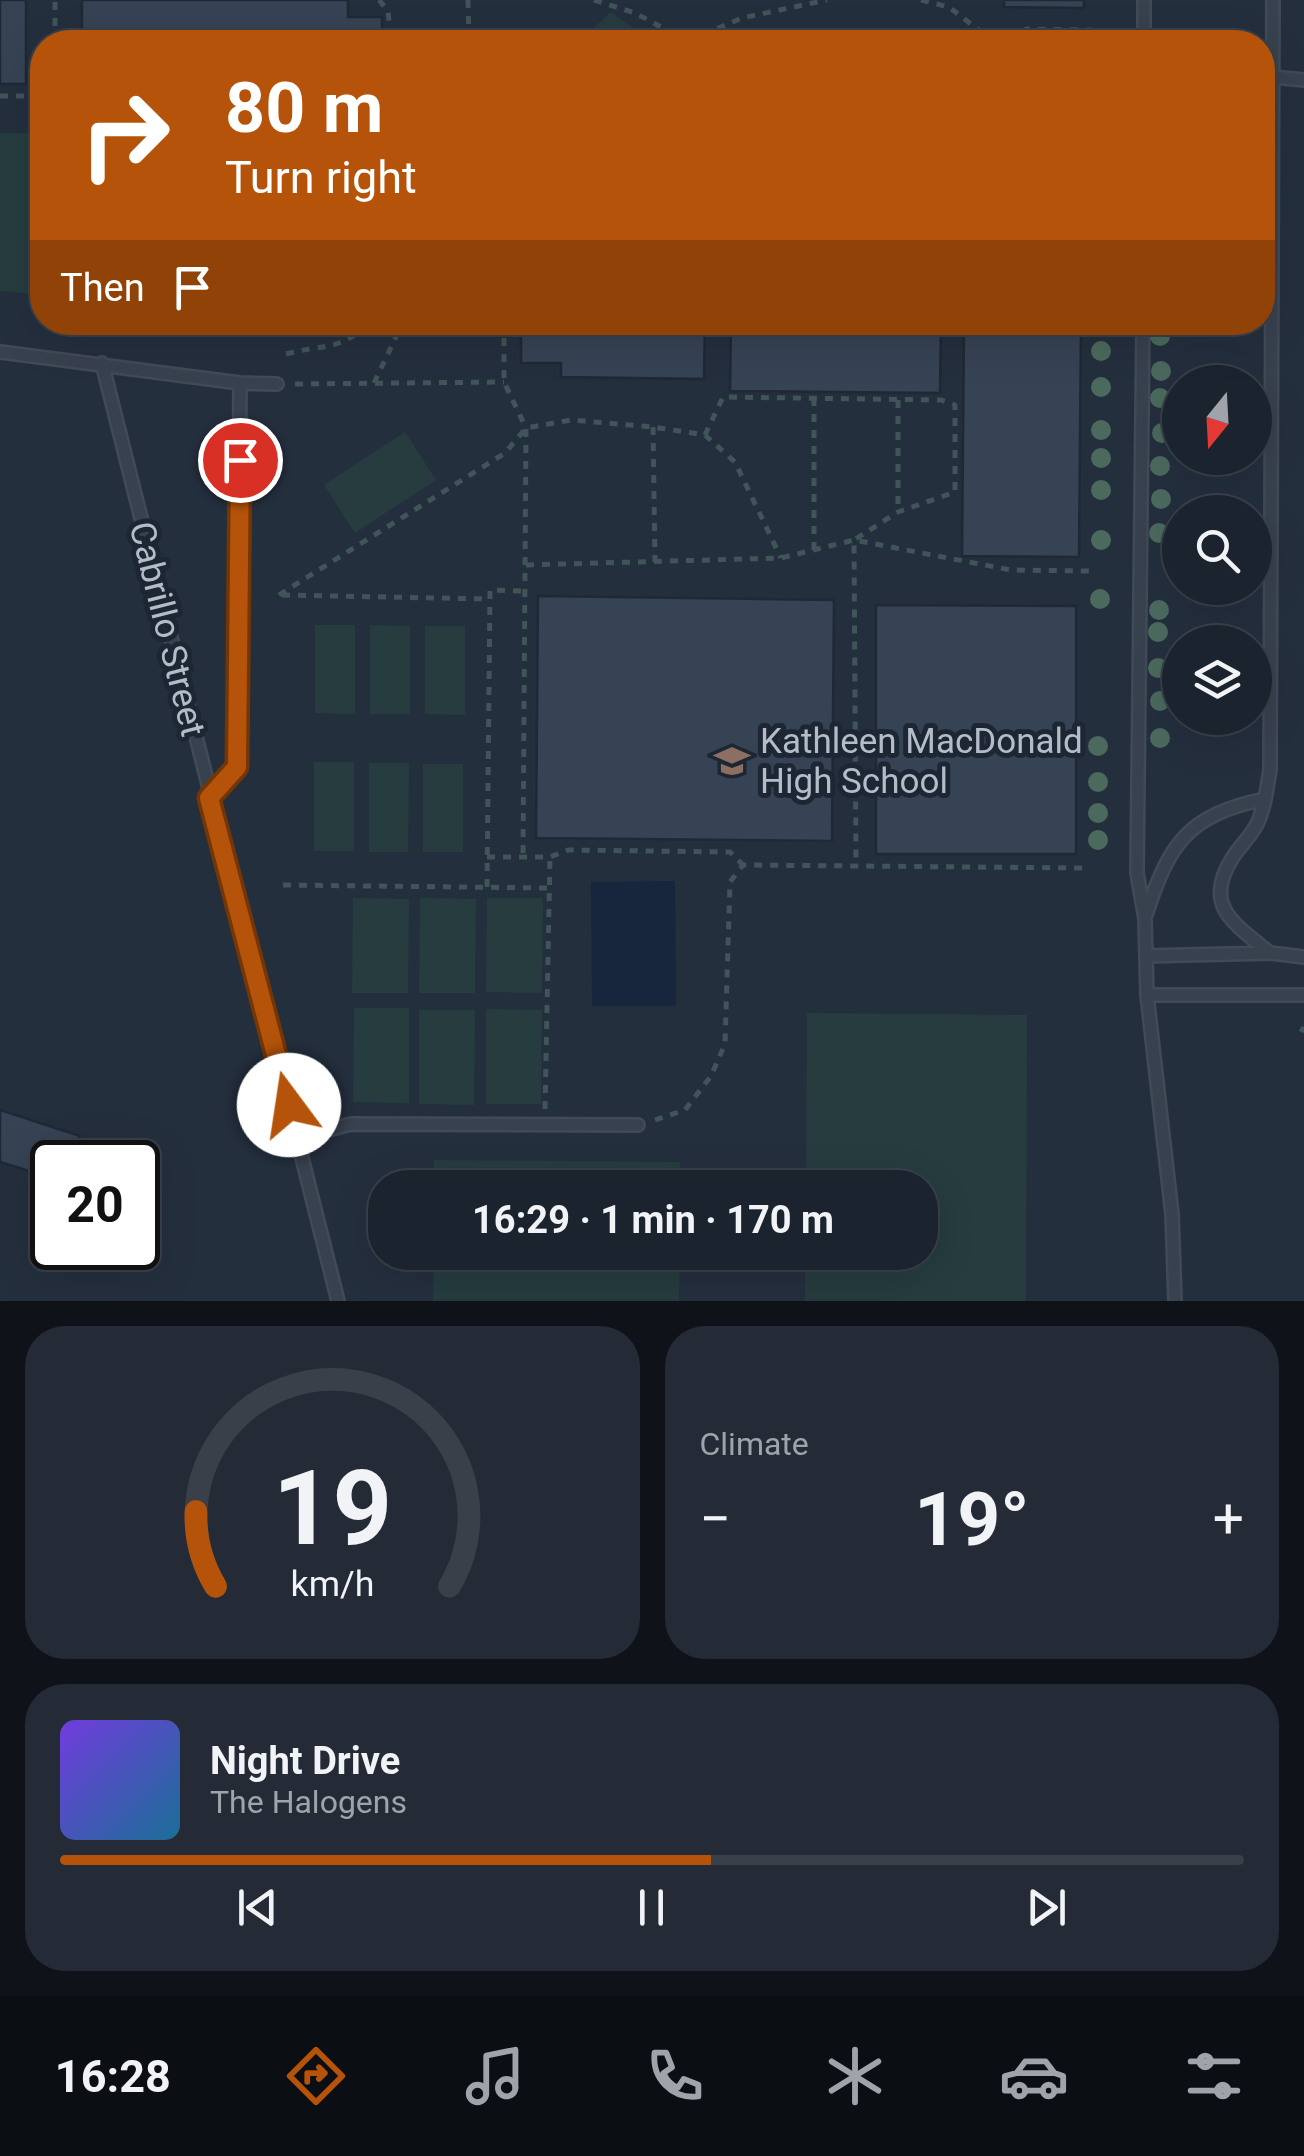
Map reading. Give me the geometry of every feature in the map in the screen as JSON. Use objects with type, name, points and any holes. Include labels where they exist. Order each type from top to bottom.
[{"type":"lane","points":[[1144,0],[1144,30]]},
{"type":"lane","points":[[1273,0],[1273,30]]},
{"type":"lane","points":[[1275,77],[1304,80]]},
{"type":"lane","points":[[1143,335],[1137,873],[1145,919],[1146,994],[1172,1214],[1175,1301]]},
{"type":"lane","points":[[1267,335],[1270,770],[1257,824],[1222,876],[1219,893],[1225,912],[1237,926],[1270,952]]},
{"type":"lane","points":[[0,352],[240,383],[277,384]]},
{"type":"lane","name":"Cabrillo Street","points":[[102,363],[338,1301]]},
{"type":"lane","points":[[209,798],[237,767],[240,383]]},
{"type":"lane","points":[[1145,919],[1172,849],[1201,823],[1235,805],[1264,800]]},
{"type":"lane","points":[[1146,956],[1270,952],[1304,957]]},
{"type":"lane","points":[[1146,994],[1304,996]]},
{"type":"lane","points":[[297,1138],[351,1124],[638,1126]]},
{"type":"path","points":[[54,30],[55,0]]},
{"type":"path","points":[[379,0],[388,11],[390,30]]},
{"type":"path","points":[[468,0],[469,30]]},
{"type":"path","points":[[594,0],[635,13],[666,30]]},
{"type":"path","points":[[715,30],[742,18],[827,0]]},
{"type":"path","points":[[921,0],[949,7],[978,30]]},
{"type":"path","points":[[1024,30],[1093,30]]},
{"type":"path","points":[[0,96],[30,96]]},
{"type":"path","points":[[286,354],[324,350],[356,335]]},
{"type":"path","points":[[374,383],[398,335]]},
{"type":"path","points":[[504,335],[504,382],[526,428],[523,856]]},
{"type":"path","points":[[277,384],[504,382]]},
{"type":"path","points":[[526,565],[781,558],[854,540],[898,512],[955,492],[955,406],[941,400],[724,397],[705,435]]},
{"type":"path","points":[[814,398],[814,550]]},
{"type":"path","points":[[898,400],[898,512]]},
{"type":"path","points":[[489,599],[279,595],[505,453],[526,428],[570,420],[705,435],[735,462],[781,558]]},
{"type":"path","points":[[653,427],[654,562]]},
{"type":"path","points":[[854,540],[1011,570],[1089,570]]},
{"type":"path","points":[[854,540],[856,866]]},
{"type":"path","points":[[487,887],[490,590],[525,591]]},
{"type":"path","points":[[487,858],[550,857],[568,850],[730,852],[743,865],[1086,868]]},
{"type":"path","points":[[545,1125],[550,857]]},
{"type":"path","points":[[638,1126],[685,1110],[712,1076],[725,1044],[730,882],[743,865]]},
{"type":"path","points":[[282,885],[550,888]]},
{"type":"green space","points":[[611,12],[636,30],[585,30]]},
{"type":"green space","points":[[0,133],[30,133],[30,294],[0,291]]},
{"type":"green space","points":[[405,432],[436,480],[355,533],[324,485]]},
{"type":"green space","points":[[315,625],[355,625],[355,714],[315,713]]},
{"type":"green space","points":[[370,625],[410,626],[410,714],[370,714]]},
{"type":"green space","points":[[425,626],[465,626],[465,715],[425,714]]},
{"type":"green space","points":[[314,762],[354,762],[354,851],[314,851]]},
{"type":"green space","points":[[369,763],[409,763],[408,852],[369,852]]},
{"type":"green space","points":[[423,764],[463,764],[463,852],[423,852]]},
{"type":"green space","points":[[353,898],[409,899],[408,993],[352,993]]},
{"type":"green space","points":[[420,898],[476,899],[475,993],[419,993]]},
{"type":"green space","points":[[487,898],[543,898],[542,993],[486,992]]},
{"type":"green space","points":[[354,1008],[409,1008],[409,1103],[353,1102]]},
{"type":"green space","points":[[486,1009],[542,1010],[541,1104],[486,1104]]},
{"type":"green space","points":[[419,1010],[475,1010],[474,1105],[419,1104]]},
{"type":"green space","points":[[807,1013],[1027,1015],[1026,1301],[805,1301],[805,1270],[938,1270],[938,1170],[806,1170]]},
{"type":"green space","points":[[434,1160],[680,1162],[680,1170],[434,1170]]},
{"type":"green space","points":[[434,1270],[680,1270],[679,1301],[433,1301]]},
{"type":"water","points":[[675,881],[676,1006],[592,1006],[591,882]]},
{"type":"building","points":[[0,0],[26,0],[26,84],[0,84]]},
{"type":"building","points":[[82,0],[348,0],[348,17],[382,17],[382,30],[82,30]]},
{"type":"building","points":[[1004,0],[1084,0],[1084,8],[1004,7]]},
{"type":"building","points":[[521,335],[705,335],[704,379],[561,377],[561,363],[521,363]]},
{"type":"building","points":[[731,335],[941,335],[940,393],[730,391]]},
{"type":"building","points":[[964,335],[1081,335],[1079,557],[962,556]]},
{"type":"building","points":[[538,596],[834,600],[832,841],[536,838]]},
{"type":"building","points":[[876,605],[1076,606],[1076,854],[876,854]]},
{"type":"building","points":[[0,1110],[80,1136],[79,1140],[30,1140],[30,1171],[0,1162]]},
{"type":"place","name":"Kathleen MacDonald High School","points":[[732,761]]},
{"type":"route","points":[[240,460],[237,767],[209,798],[289,1105]]}]
